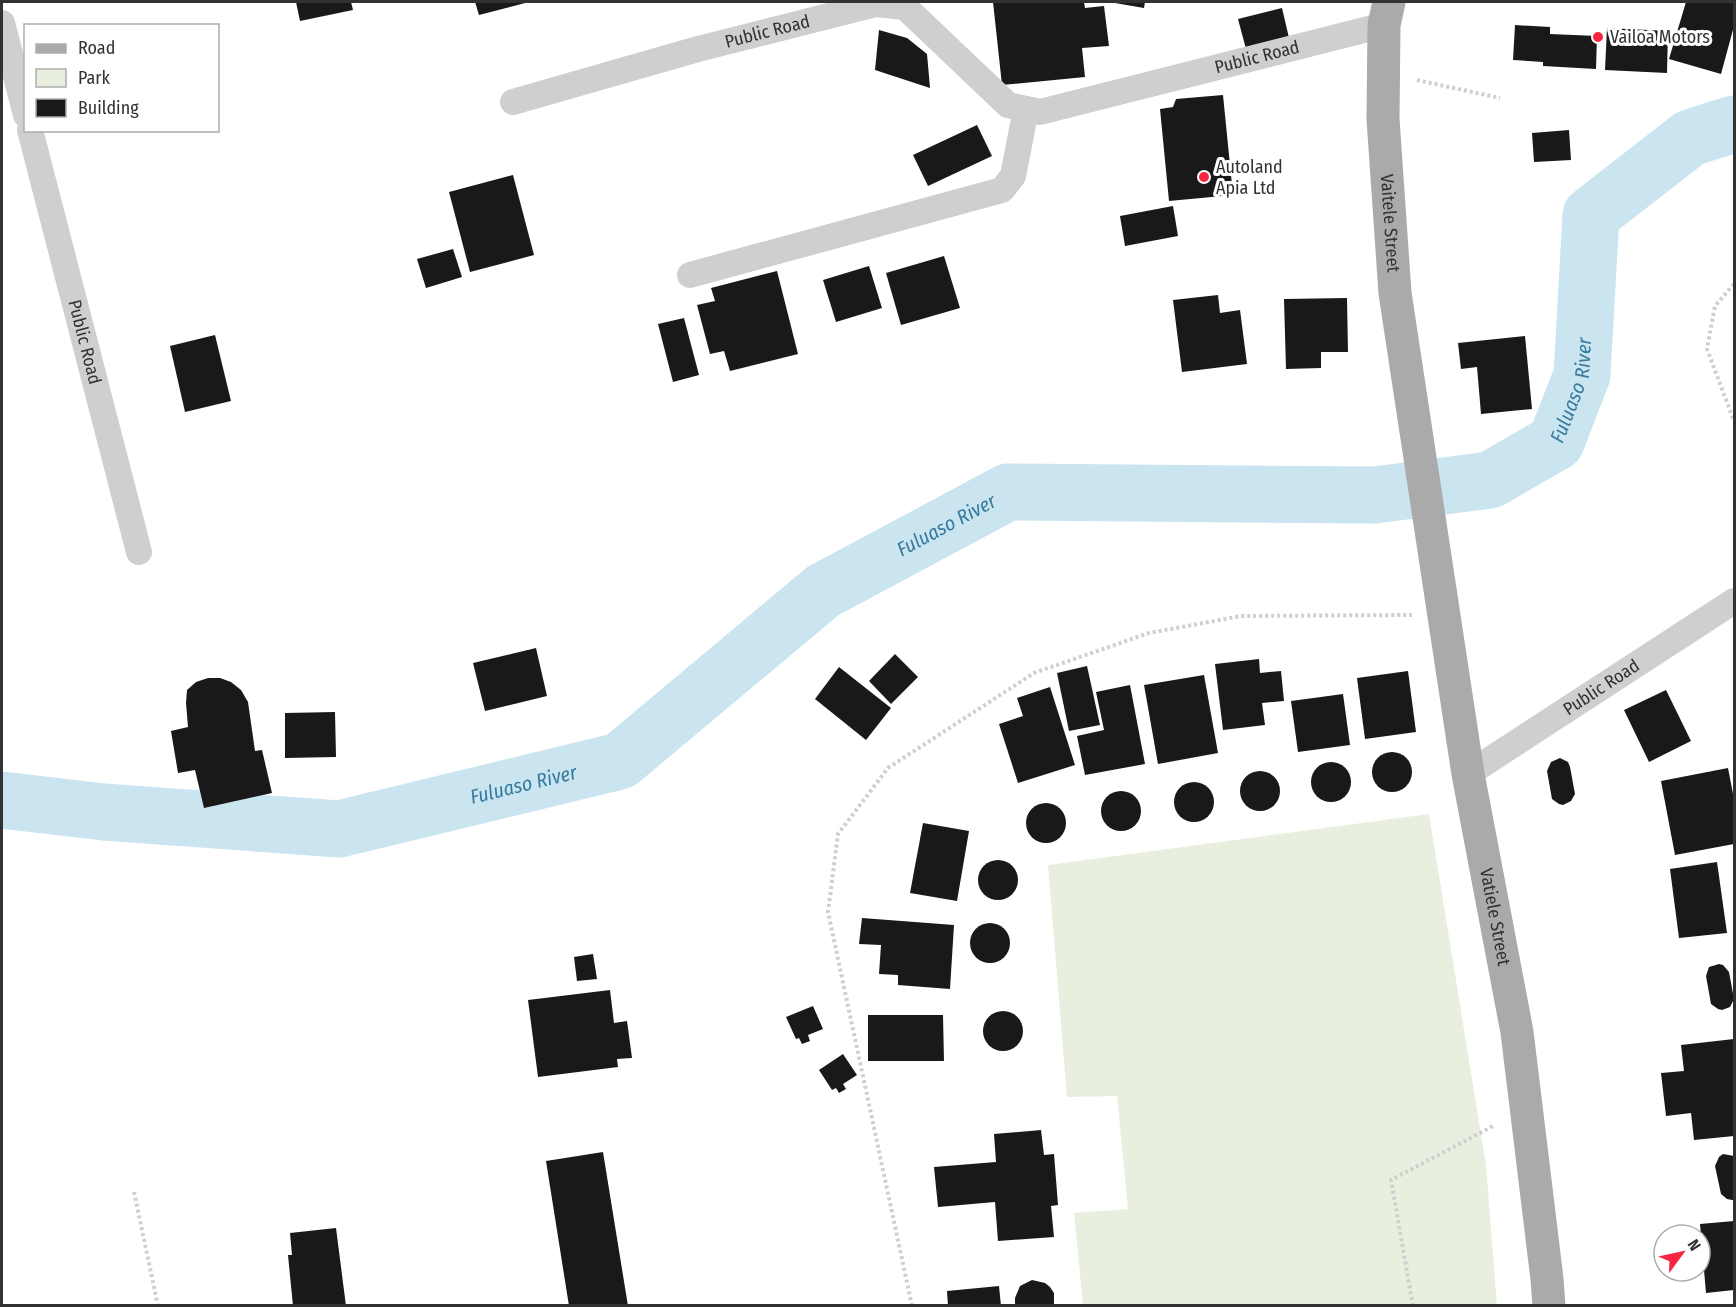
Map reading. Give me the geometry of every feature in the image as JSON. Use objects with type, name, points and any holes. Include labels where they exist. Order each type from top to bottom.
[{"type":"main road","name":"Vaitele Street","points":[[1387,13],[1383,119],[1395,293],[1430,530]]},
{"type":"main road","name":"Vatiele Street","points":[[1430,530],[1468,774],[1517,1032],[1549,1305]]},
{"type":"street","name":"Public Road","points":[[513,102],[698,49],[876,4],[905,7],[1008,105],[1040,112],[1387,13]]},
{"type":"street","points":[[2,23],[24,107]]},
{"type":"street","points":[[690,275],[1002,190],[1013,176],[1026,109]]},
{"type":"street","name":"Public Road","points":[[31,132],[140,552]]},
{"type":"street","name":"Public Road","points":[[1468,774],[1734,602]]},
{"type":"path","points":[[1384,73],[1500,98]]},
{"type":"path","points":[[1734,284],[1715,306],[1707,349],[1734,421]]},
{"type":"path","points":[[912,1305],[828,912],[838,834],[845,824],[888,768],[1034,673],[1149,633],[1241,616],[1398,616],[1443,613]]},
{"type":"path","points":[[1413,1305],[1391,1180],[1527,1109]]},
{"type":"path","points":[[134,1192],[158,1305]]},
{"type":"green space","points":[[1429,814],[1486,1165],[1497,1305],[1083,1305],[1074,1213],[1128,1209],[1117,1096],[1067,1097],[1048,865]]},
{"type":"building","points":[[296,2],[351,2],[353,10],[300,21]]},
{"type":"building","points":[[475,2],[529,2],[479,15]]},
{"type":"building","points":[[993,2],[1084,2],[1085,8],[1104,6],[1109,46],[1082,48],[1085,77],[1002,85]]},
{"type":"building","points":[[1109,2],[1145,2],[1144,8]]},
{"type":"building","points":[[1686,2],[1734,2],[1734,26],[1721,74],[1669,59]]},
{"type":"building","points":[[1282,8],[1289,38],[1246,49],[1238,19]]},
{"type":"building","points":[[1515,25],[1550,27],[1550,34],[1597,36],[1596,69],[1543,66],[1543,62],[1513,60]]},
{"type":"building","points":[[1607,28],[1668,31],[1667,73],[1605,70]]},
{"type":"building","points":[[879,30],[907,38],[927,54],[930,88],[875,70]]},
{"type":"building","points":[[1223,95],[1233,195],[1169,201],[1160,109],[1173,107],[1176,99]]},
{"type":"building","points":[[977,125],[992,156],[928,186],[913,155]]},
{"type":"building","points":[[1569,130],[1571,160],[1534,162],[1532,133]]},
{"type":"building","points":[[513,175],[534,255],[470,272],[449,192]]},
{"type":"building","points":[[1173,206],[1178,236],[1125,246],[1120,216]]},
{"type":"building","points":[[453,249],[462,277],[426,288],[417,259]]},
{"type":"building","points":[[944,256],[960,308],[901,325],[886,273]]},
{"type":"building","points":[[869,266],[882,308],[836,322],[823,280]]},
{"type":"building","points":[[777,271],[798,354],[730,371],[724,351],[710,354],[697,305],[715,301],[711,288]]},
{"type":"building","points":[[1218,295],[1220,313],[1240,310],[1247,364],[1182,372],[1173,300]]},
{"type":"building","points":[[1347,298],[1348,352],[1321,352],[1321,368],[1286,369],[1284,299]]},
{"type":"building","points":[[684,318],[699,375],[673,382],[658,324]]},
{"type":"building","points":[[215,335],[231,401],[185,412],[170,346]]},
{"type":"building","points":[[1525,336],[1532,409],[1481,414],[1477,367],[1461,369],[1458,343]]},
{"type":"building","points":[[536,648],[547,696],[485,711],[473,663]]},
{"type":"building","points":[[895,654],[918,677],[891,704],[869,681]]},
{"type":"building","points":[[1259,659],[1260,673],[1281,671],[1284,701],[1262,703],[1265,725],[1223,730],[1215,664]]},
{"type":"building","points":[[1087,666],[1100,725],[1069,731],[1057,673]]},
{"type":"building","points":[[839,667],[891,708],[866,740],[815,699]]},
{"type":"building","points":[[1408,671],[1416,732],[1365,739],[1357,678]]},
{"type":"building","points":[[1204,675],[1218,753],[1158,764],[1144,685]]},
{"type":"building","points":[[208,678],[220,678],[231,682],[241,690],[248,702],[255,751],[262,750],[272,793],[204,808],[195,770],[178,773],[171,731],[188,727],[187,690],[196,682]]},
{"type":"building","points":[[1130,685],[1145,764],[1085,775],[1077,736],[1104,730],[1096,692]]},
{"type":"building","points":[[1050,687],[1075,765],[1018,783],[999,724],[1023,716],[1017,698]]},
{"type":"building","points":[[1666,690],[1691,741],[1649,762],[1624,710]]},
{"type":"building","points":[[1343,694],[1350,745],[1298,752],[1291,701]]},
{"type":"building","points":[[335,712],[336,757],[285,758],[285,713]]},
{"type":"building","points":[[1392,752],[1400,753],[1406,758],[1411,764],[1411,780],[1406,786],[1400,791],[1392,792],[1384,791],[1378,786],[1373,780],[1372,772],[1373,764],[1378,758],[1384,753]]},
{"type":"building","points":[[1560,758],[1568,762],[1575,794],[1571,801],[1563,805],[1552,799],[1547,771],[1551,762]]},
{"type":"building","points":[[1331,762],[1339,763],[1345,768],[1350,774],[1350,790],[1345,796],[1339,801],[1331,802],[1323,801],[1317,796],[1312,790],[1311,782],[1312,774],[1317,768],[1323,763]]},
{"type":"building","points":[[1728,768],[1734,799],[1734,844],[1675,855],[1661,781]]},
{"type":"building","points":[[1260,771],[1268,772],[1274,777],[1279,783],[1279,799],[1274,805],[1268,810],[1260,811],[1252,810],[1246,805],[1241,799],[1240,791],[1241,783],[1246,777],[1252,772]]},
{"type":"building","points":[[1194,782],[1202,783],[1208,788],[1213,794],[1213,810],[1208,816],[1202,821],[1194,822],[1186,821],[1180,816],[1175,810],[1174,802],[1175,794],[1180,788],[1186,783]]},
{"type":"building","points":[[1121,791],[1129,792],[1135,797],[1140,803],[1140,819],[1135,825],[1129,830],[1121,831],[1113,830],[1107,825],[1102,819],[1101,811],[1102,803],[1107,797],[1113,792]]},
{"type":"building","points":[[1046,803],[1054,804],[1060,809],[1065,815],[1065,831],[1060,837],[1054,842],[1046,843],[1038,842],[1032,837],[1027,831],[1026,823],[1027,815],[1032,809],[1038,804]]},
{"type":"building","points":[[923,823],[969,831],[957,901],[910,893]]},
{"type":"building","points":[[998,860],[1006,861],[1012,866],[1017,872],[1017,888],[1012,894],[1006,899],[998,900],[990,899],[984,894],[979,888],[978,880],[979,872],[984,866],[990,861]]},
{"type":"building","points":[[1717,862],[1727,933],[1679,938],[1670,869]]},
{"type":"building","points":[[862,918],[954,925],[950,989],[898,985],[898,975],[879,974],[881,945],[859,944]]},
{"type":"building","points":[[990,923],[1004,929],[1010,943],[1004,957],[990,963],[976,957],[970,943],[976,929]]},
{"type":"building","points":[[593,954],[597,979],[577,981],[574,957]]},
{"type":"building","points":[[1719,964],[1729,972],[1734,999],[1730,1007],[1722,1010],[1711,1004],[1706,976],[1709,967]]},
{"type":"building","points":[[610,990],[614,1023],[627,1021],[632,1058],[617,1059],[618,1067],[538,1077],[528,1000]]},
{"type":"building","points":[[813,1006],[823,1029],[808,1035],[810,1041],[802,1044],[799,1038],[796,1039],[786,1017]]},
{"type":"building","points":[[1003,1011],[1011,1012],[1017,1017],[1022,1023],[1022,1039],[1017,1045],[1011,1050],[1003,1051],[995,1050],[989,1045],[984,1039],[983,1031],[984,1023],[989,1017],[995,1012]]},
{"type":"building","points":[[868,1015],[943,1015],[944,1061],[868,1061]]},
{"type":"building","points":[[1734,1039],[1734,1136],[1694,1140],[1691,1113],[1666,1116],[1661,1073],[1684,1071],[1681,1045]]},
{"type":"building","points":[[843,1054],[857,1075],[843,1084],[846,1089],[839,1093],[836,1088],[832,1090],[819,1070]]},
{"type":"building","points":[[1041,1130],[1044,1155],[1054,1154],[1058,1205],[1051,1206],[1054,1237],[998,1241],[995,1202],[938,1207],[934,1167],[996,1162],[994,1134]]},
{"type":"building","points":[[603,1152],[628,1306],[569,1306],[546,1161]]},
{"type":"building","points":[[1723,1154],[1734,1156],[1734,1200],[1727,1199],[1721,1194],[1715,1166]]},
{"type":"building","points":[[1734,1221],[1734,1290],[1706,1293],[1705,1283],[1712,1283],[1711,1223]]},
{"type":"building","points":[[336,1228],[346,1306],[293,1306],[288,1255],[292,1255],[290,1233]]},
{"type":"building","points":[[1032,1280],[1045,1283],[1050,1287],[1054,1293],[1054,1306],[1015,1306],[1015,1298],[1020,1286]]},
{"type":"building","points":[[999,1286],[1001,1306],[948,1306],[947,1291]]},
{"type":"waterway","name":"Fuluaso River","points":[[2,800],[104,812],[339,829],[620,761],[823,591],[1008,492],[1375,495],[1490,480],[1556,442],[1582,375],[1591,215],[1690,138],[1734,124]]},
{"type":"place","name":"Vailoa Motors","points":[[1598,37]]},
{"type":"place","name":"Autoland Apia Ltd","points":[[1204,177]]}]
